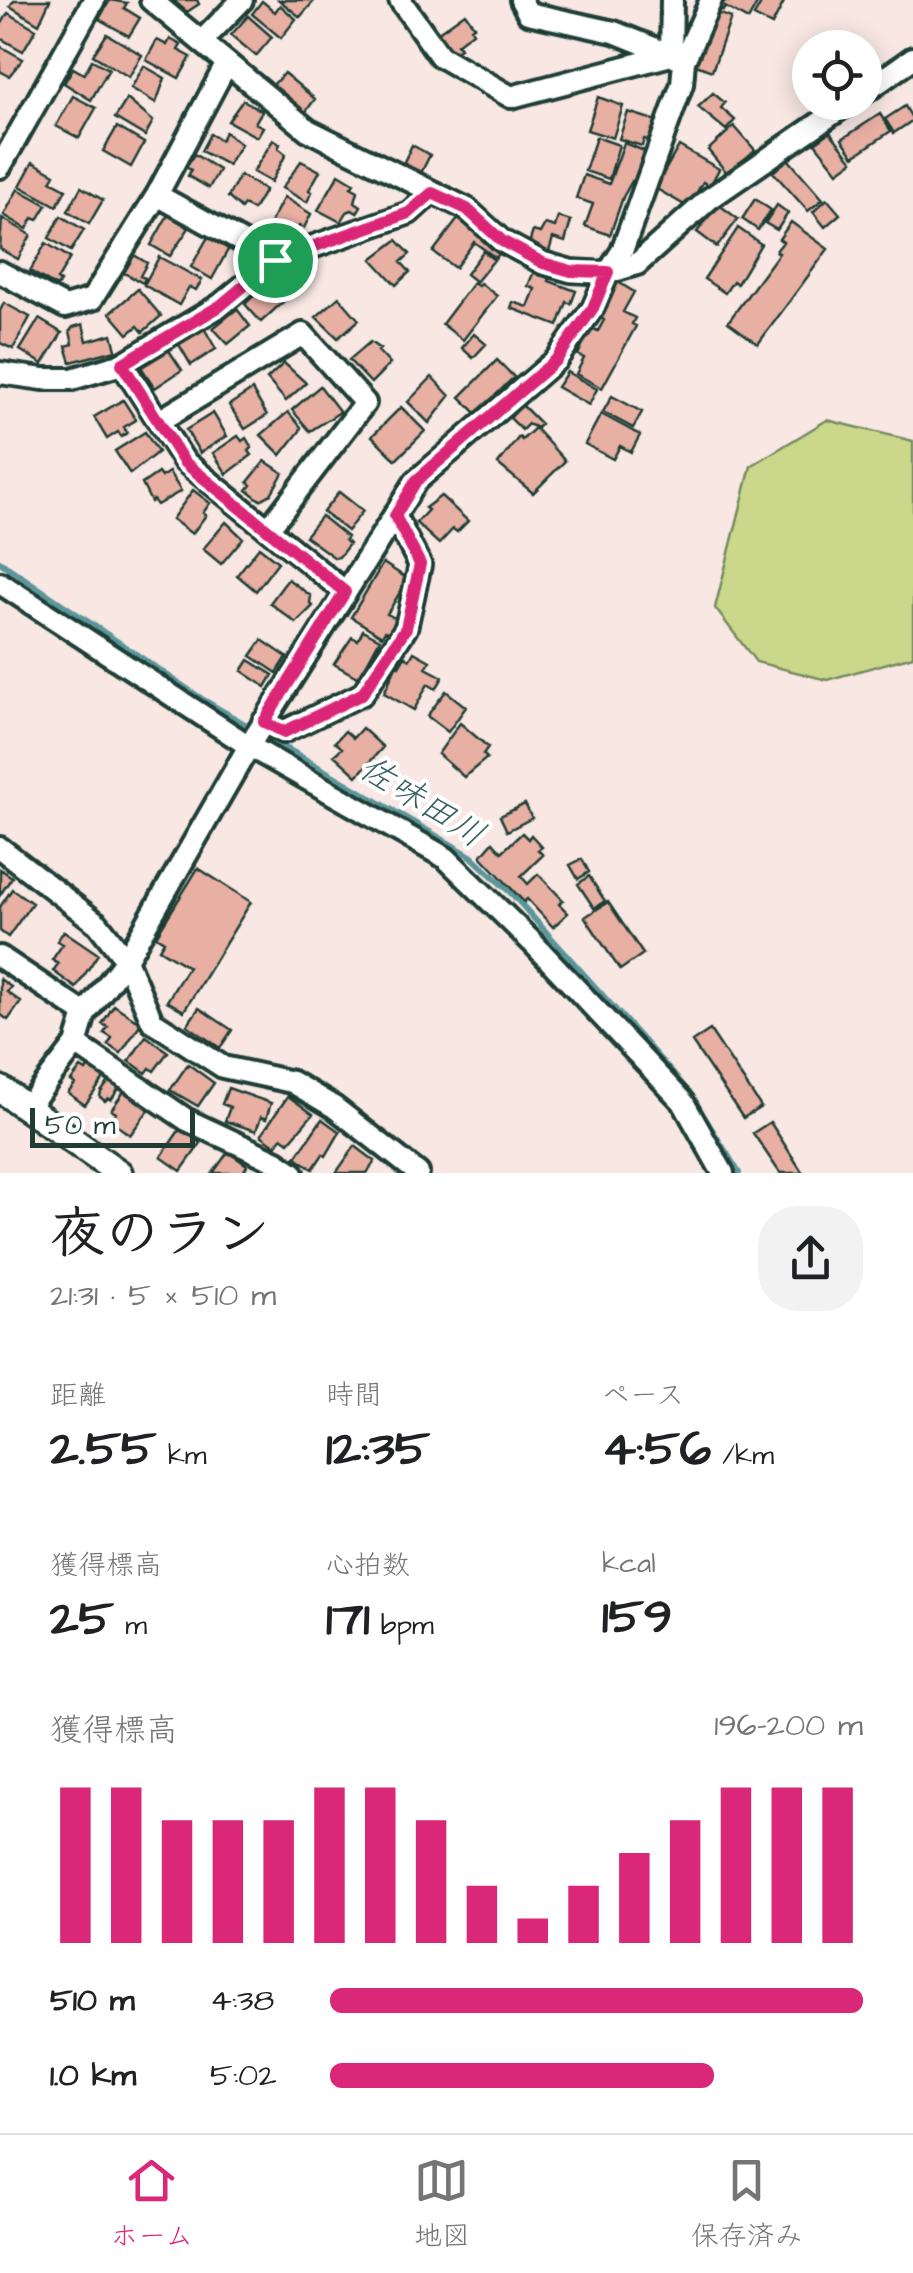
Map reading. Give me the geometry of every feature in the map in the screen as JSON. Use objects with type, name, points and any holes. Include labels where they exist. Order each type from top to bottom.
[{"type":"street","points":[[0,167],[94,0]]},
{"type":"street","points":[[151,0],[308,130],[467,209],[502,241],[543,263],[571,271],[608,272],[637,264],[710,199],[824,120]]},
{"type":"street","points":[[203,40],[242,0]]},
{"type":"street","points":[[400,0],[440,56],[511,97],[678,58],[711,0]]},
{"type":"street","points":[[521,0],[528,13],[614,32],[678,58]]},
{"type":"street","points":[[28,1108],[76,1044],[85,1014],[126,960],[249,746],[416,481],[556,360],[593,308],[608,272],[622,252],[682,84],[672,0]]},
{"type":"street","points":[[882,80],[913,58]]},
{"type":"street","points":[[0,272],[65,308],[92,299],[156,195],[227,63]]},
{"type":"street","points":[[0,373],[72,379],[122,364],[220,306],[275,260],[409,213],[432,193]]},
{"type":"street","points":[[156,195],[275,260]]},
{"type":"street","points":[[159,420],[303,334],[365,403],[269,528]]},
{"type":"street","points":[[122,364],[184,462],[345,592]]},
{"type":"street","points":[[264,722],[284,732],[362,694],[380,672],[406,628],[420,564],[395,516]]},
{"type":"street","points":[[0,583],[249,746],[446,858],[532,942],[683,1102],[724,1173]]},
{"type":"street","points":[[0,848],[98,924],[126,960],[152,1021],[223,1066],[292,1082],[334,1107],[418,1173]]},
{"type":"street","points":[[0,957],[85,1014]]},
{"type":"street","points":[[76,1044],[187,1120],[293,1173]]},
{"type":"street","points":[[0,1089],[119,1173]]},
{"type":"green space","points":[[827,420],[913,441],[913,656],[827,680],[756,662],[715,608],[751,466]]},
{"type":"building","points":[[14,0],[50,0],[39,24],[10,6]]},
{"type":"building","points":[[110,0],[127,3],[124,8],[140,18],[129,36],[99,19]]},
{"type":"building","points":[[173,0],[197,0],[199,4],[187,12]]},
{"type":"building","points":[[279,0],[315,0],[300,17]]},
{"type":"building","points":[[717,0],[759,0],[748,20],[725,7],[723,11],[714,6]]},
{"type":"building","points":[[763,0],[785,0],[772,25],[754,16]]},
{"type":"building","points":[[262,1],[275,12],[280,5],[296,19],[281,38],[252,14]]},
{"type":"building","points":[[712,11],[731,18],[712,71],[693,64]]},
{"type":"building","points":[[8,13],[36,29],[23,51],[0,38],[0,27]]},
{"type":"building","points":[[465,13],[474,26],[473,32],[452,53],[437,33]]},
{"type":"building","points":[[248,16],[272,37],[256,56],[231,35]]},
{"type":"building","points":[[107,34],[142,55],[129,77],[93,55]]},
{"type":"building","points":[[170,39],[181,45],[178,50],[191,57],[179,78],[146,60],[157,40],[167,45]]},
{"type":"building","points":[[0,46],[23,59],[9,76],[0,71]]},
{"type":"building","points":[[92,60],[109,69],[91,100],[64,83],[73,68],[84,74]]},
{"type":"building","points":[[144,66],[165,78],[156,103],[131,88]]},
{"type":"building","points":[[284,73],[315,99],[305,113],[272,86]]},
{"type":"building","points":[[713,93],[725,103],[721,108],[735,120],[726,130],[698,107]]},
{"type":"building","points":[[73,96],[96,108],[79,138],[56,126]]},
{"type":"building","points":[[598,97],[623,106],[613,138],[587,130]]},
{"type":"building","points":[[127,99],[153,121],[145,136],[115,118]]},
{"type":"building","points":[[243,100],[262,111],[255,123],[263,127],[257,137],[228,121]]},
{"type":"building","points":[[905,106],[913,120],[894,133],[885,119]]},
{"type":"building","points":[[628,112],[657,121],[650,141],[644,139],[642,146],[619,139]]},
{"type":"building","points":[[882,117],[891,131],[854,156],[842,139]]},
{"type":"building","points":[[734,126],[755,150],[728,174],[708,150]]},
{"type":"building","points":[[117,127],[144,143],[131,167],[103,151]]},
{"type":"building","points":[[225,132],[241,144],[228,165],[201,151],[210,134],[221,140]]},
{"type":"building","points":[[830,132],[853,161],[838,172],[815,143]]},
{"type":"building","points":[[596,137],[619,145],[609,179],[585,171]]},
{"type":"building","points":[[273,140],[286,154],[271,182],[253,172]]},
{"type":"building","points":[[624,143],[647,152],[635,183],[632,181],[623,197],[610,235],[585,226],[593,204],[576,198],[584,175],[609,184]]},
{"type":"building","points":[[412,145],[430,155],[420,175],[402,166]]},
{"type":"building","points":[[679,146],[719,169],[710,186],[703,182],[688,207],[655,188]]},
{"type":"building","points":[[194,154],[219,170],[209,188],[188,176],[191,170],[186,167]]},
{"type":"building","points":[[788,159],[823,199],[808,211],[773,172]]},
{"type":"building","points":[[301,161],[320,171],[307,202],[282,188]]},
{"type":"building","points":[[33,162],[55,174],[51,181],[66,189],[57,206],[20,186]]},
{"type":"building","points":[[339,174],[354,183],[351,187],[358,191],[355,202],[361,206],[357,213],[347,212],[341,222],[318,210]]},
{"type":"building","points":[[240,175],[265,190],[253,210],[244,205],[241,209],[228,197]]},
{"type":"building","points":[[81,187],[103,200],[89,224],[68,211]]},
{"type":"building","points":[[18,189],[47,205],[27,229],[4,215]]},
{"type":"building","points":[[284,197],[311,214],[304,228],[299,226],[288,248],[278,243],[281,238],[266,231]]},
{"type":"building","points":[[755,199],[771,210],[758,230],[742,219]]},
{"type":"building","points":[[827,199],[840,214],[825,227],[813,212]]},
{"type":"building","points":[[718,204],[738,219],[717,247],[697,232]]},
{"type":"building","points":[[777,205],[788,213],[777,230],[765,223]]},
{"type":"building","points":[[168,215],[189,228],[170,256],[151,245]]},
{"type":"building","points":[[61,216],[84,230],[71,251],[49,238]]},
{"type":"building","points":[[558,217],[571,221],[565,242],[553,238],[548,255],[529,244],[533,231],[540,233],[545,224],[555,227]]},
{"type":"building","points":[[2,218],[31,235],[18,259],[0,249]]},
{"type":"building","points":[[458,219],[501,251],[496,258],[474,242],[455,268],[433,252]]},
{"type":"building","points":[[791,222],[828,249],[758,344],[728,322],[779,253],[776,251],[783,242],[779,239]]},
{"type":"building","points":[[738,228],[761,244],[737,284],[733,281],[725,293],[704,279]]},
{"type":"building","points":[[208,237],[229,248],[212,279],[191,267]]},
{"type":"building","points":[[397,240],[410,254],[401,262],[410,272],[396,285],[372,259]]},
{"type":"building","points":[[46,243],[70,258],[57,287],[30,271]]},
{"type":"building","points":[[483,251],[494,260],[476,282],[466,274]]},
{"type":"building","points":[[134,255],[147,263],[140,276],[145,278],[143,283],[124,273]]},
{"type":"building","points":[[159,257],[202,280],[196,290],[189,287],[179,305],[144,285]]},
{"type":"building","points":[[534,271],[576,291],[558,326],[511,308],[513,302],[528,307],[535,289],[528,286]]},
{"type":"building","points":[[618,282],[634,292],[623,312],[635,318],[632,324],[636,326],[602,388],[576,374],[584,358],[578,355],[590,327],[598,331],[604,320],[600,318],[603,308]]},
{"type":"building","points":[[267,283],[284,301],[261,322],[245,304]]},
{"type":"building","points":[[473,283],[480,283],[497,296],[463,340],[442,324]]},
{"type":"building","points":[[138,289],[161,316],[143,332],[138,326],[128,334],[110,313]]},
{"type":"building","points":[[339,297],[359,320],[338,338],[316,317]]},
{"type":"building","points":[[4,303],[30,317],[13,349],[0,343],[0,311]]},
{"type":"building","points":[[237,309],[250,326],[228,344],[213,328]]},
{"type":"building","points":[[39,319],[62,333],[43,364],[20,350]]},
{"type":"building","points":[[83,324],[87,341],[112,334],[116,350],[71,362],[66,346],[73,344],[70,331]]},
{"type":"building","points":[[204,328],[216,349],[191,365],[178,343]]},
{"type":"building","points":[[474,334],[486,344],[473,358],[462,348]]},
{"type":"building","points":[[370,342],[390,364],[371,383],[349,360]]},
{"type":"building","points":[[168,349],[182,370],[155,388],[141,367]]},
{"type":"building","points":[[497,360],[514,377],[477,414],[460,397]]},
{"type":"building","points":[[284,363],[306,383],[286,401],[267,379]]},
{"type":"building","points":[[567,372],[597,389],[589,405],[557,387]]},
{"type":"building","points":[[432,377],[450,396],[429,423],[408,402]]},
{"type":"building","points":[[320,386],[340,412],[310,431],[292,410]]},
{"type":"building","points":[[252,390],[267,415],[245,429],[229,405]]},
{"type":"building","points":[[612,396],[642,412],[633,428],[603,412]]},
{"type":"building","points":[[123,400],[136,420],[124,427],[127,433],[121,437],[118,432],[107,439],[94,417]]},
{"type":"building","points":[[522,405],[541,424],[537,428],[528,424],[522,430],[510,418]]},
{"type":"building","points":[[401,407],[425,431],[396,460],[372,436]]},
{"type":"building","points":[[288,412],[301,427],[281,455],[261,435]]},
{"type":"building","points":[[213,413],[227,436],[200,453],[186,430]]},
{"type":"building","points":[[601,414],[640,435],[631,452],[620,446],[613,459],[585,444]]},
{"type":"building","points":[[535,428],[565,461],[533,493],[498,464],[519,437],[522,440]]},
{"type":"building","points":[[145,432],[158,452],[130,474],[115,451]]},
{"type":"building","points":[[238,436],[242,441],[246,438],[252,455],[227,474],[213,453]]},
{"type":"building","points":[[265,461],[283,473],[271,494],[260,500],[247,490],[251,485],[248,482]]},
{"type":"building","points":[[169,472],[181,491],[157,505],[151,502],[142,484],[158,473],[161,477]]},
{"type":"building","points":[[193,490],[210,503],[192,534],[172,519]]},
{"type":"building","points":[[339,492],[363,511],[347,531],[323,512]]},
{"type":"building","points":[[441,496],[468,521],[457,532],[453,529],[439,544],[416,523],[428,510],[425,508]]},
{"type":"building","points":[[321,516],[347,537],[349,544],[339,557],[305,536]]},
{"type":"building","points":[[226,522],[243,538],[221,564],[203,549]]},
{"type":"building","points":[[259,547],[278,562],[256,591],[237,575]]},
{"type":"building","points":[[383,563],[408,579],[387,614],[397,619],[389,633],[385,631],[382,636],[351,617]]},
{"type":"building","points":[[288,579],[311,596],[313,606],[296,623],[270,603]]},
{"type":"building","points":[[363,630],[380,639],[359,678],[334,664],[352,637],[358,640]]},
{"type":"building","points":[[262,640],[287,657],[277,673],[251,656]]},
{"type":"building","points":[[414,652],[430,661],[426,668],[443,677],[436,689],[428,684],[414,710],[384,693],[397,664],[405,656],[410,659]]},
{"type":"building","points":[[249,660],[273,675],[266,687],[242,671]]},
{"type":"building","points":[[446,691],[466,707],[448,732],[427,716]]},
{"type":"building","points":[[460,723],[488,747],[483,754],[487,758],[464,777],[438,754]]},
{"type":"building","points":[[362,728],[383,747],[357,776],[334,755],[342,748],[335,742],[345,731],[353,738]]},
{"type":"building","points":[[525,804],[532,818],[507,831],[500,816]]},
{"type":"building","points":[[522,833],[528,839],[531,835],[542,847],[538,850],[543,855],[521,876],[528,884],[538,874],[563,900],[559,904],[568,913],[553,927],[481,856],[493,842],[502,852]]},
{"type":"building","points":[[582,859],[589,872],[578,879],[570,865]]},
{"type":"building","points":[[198,868],[251,902],[184,1011],[167,1001],[188,967],[159,949],[164,941],[156,936]]},
{"type":"building","points":[[0,869],[12,877],[0,895]]},
{"type":"building","points":[[589,876],[605,901],[594,908],[578,884]]},
{"type":"building","points":[[12,889],[32,903],[8,937],[0,931],[0,907]]},
{"type":"building","points":[[608,902],[643,954],[620,970],[585,917]]},
{"type":"building","points":[[64,931],[98,954],[76,988],[53,971],[58,964],[52,960],[63,944],[57,941]]},
{"type":"building","points":[[0,979],[11,987],[7,992],[21,1002],[8,1020],[0,1014]]},
{"type":"building","points":[[114,1005],[141,1023],[121,1053],[108,1045],[112,1038],[104,1033],[108,1027],[102,1024]]},
{"type":"building","points":[[199,1008],[232,1030],[220,1048],[187,1025]]},
{"type":"building","points":[[710,1030],[761,1107],[743,1118],[692,1042]]},
{"type":"building","points":[[146,1036],[168,1052],[154,1071],[150,1068],[146,1073],[129,1061]]},
{"type":"building","points":[[188,1064],[214,1083],[198,1106],[170,1090]]},
{"type":"building","points":[[90,1065],[106,1076],[85,1105],[68,1093],[81,1068],[86,1071]]},
{"type":"building","points":[[110,1080],[120,1087],[111,1100],[105,1101],[101,1092]]},
{"type":"building","points":[[228,1088],[271,1103],[266,1119],[261,1117],[256,1131],[225,1121],[230,1107],[222,1104]]},
{"type":"building","points":[[125,1090],[150,1108],[130,1135],[111,1121],[116,1113],[111,1110]]},
{"type":"building","points":[[288,1096],[313,1114],[289,1142],[282,1137],[276,1146],[261,1135]]},
{"type":"building","points":[[322,1119],[340,1132],[313,1169],[296,1157]]},
{"type":"building","points":[[770,1122],[803,1173],[780,1173],[753,1133]]},
{"type":"building","points":[[180,1129],[201,1143],[181,1171],[161,1157]]},
{"type":"building","points":[[355,1146],[375,1161],[367,1173],[336,1173]]},
{"type":"building","points":[[228,1152],[247,1165],[243,1173],[213,1173]]},
{"type":"waterway","name":"佐味田川","points":[[0,562],[202,699],[471,856],[513,895],[689,1092],[739,1173]]},
{"type":"route","points":[[432,193],[467,209],[502,241],[543,263],[571,271],[608,272],[593,308],[556,360],[416,481],[395,516],[420,564],[406,628],[380,672],[362,694],[284,732],[264,722],[345,592],[184,462],[122,364],[220,306],[275,260],[409,213],[432,193]]}]
